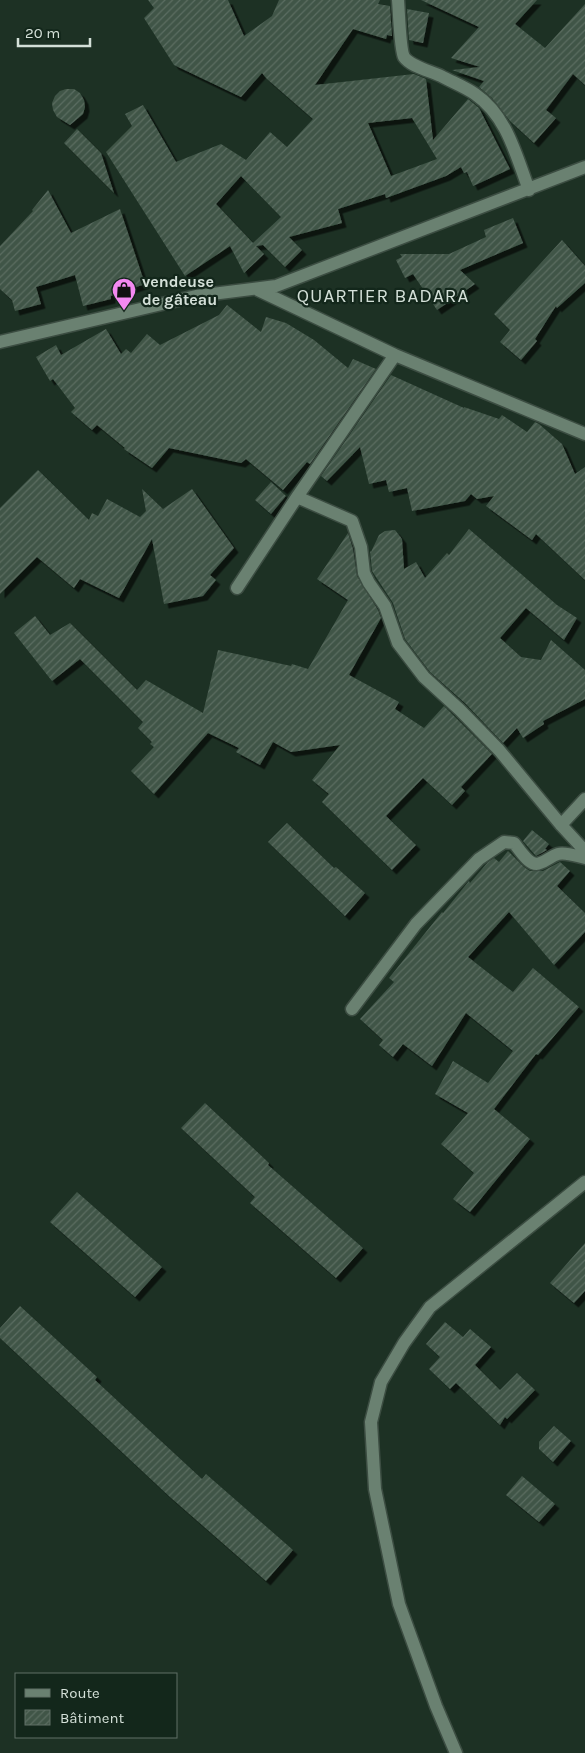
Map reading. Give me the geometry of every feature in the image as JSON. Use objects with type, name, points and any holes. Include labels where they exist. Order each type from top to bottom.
[{"type":"street","points":[[398,0],[401,47],[404,56],[409,62],[440,75],[475,94],[489,106],[507,131],[528,190]]},
{"type":"street","points":[[0,342],[196,296],[258,290],[276,286],[585,167]]},
{"type":"street","points":[[258,290],[394,355],[585,434]]},
{"type":"street","points":[[237,588],[394,355]]},
{"type":"street","points":[[297,497],[352,521],[362,547],[364,573],[385,606],[398,643],[424,677],[499,750],[560,825],[585,851]]},
{"type":"street","points":[[560,825],[585,799]]},
{"type":"street","points":[[352,1009],[416,924],[479,859],[504,842],[514,843],[530,862],[535,865],[550,856],[560,853],[585,858]]},
{"type":"street","points":[[456,1753],[436,1706],[399,1604],[375,1489],[371,1422],[381,1382],[404,1343],[430,1308],[585,1182]]},
{"type":"building","points":[[148,0],[228,0],[244,36],[272,16],[279,0],[380,0],[378,4],[390,6],[392,36],[387,35],[386,39],[353,29],[315,85],[414,74],[426,79],[433,140],[468,99],[479,108],[510,169],[473,186],[467,172],[464,173],[461,167],[446,176],[386,198],[385,194],[338,209],[342,223],[289,237],[302,250],[285,267],[263,245],[256,246],[264,254],[244,273],[230,246],[185,276],[106,152],[132,126],[125,114],[143,105],[176,162],[221,144],[246,160],[270,132],[287,147],[313,119],[262,73],[241,97],[174,65],[144,18],[154,8]],"holes":[[[412,118],[437,159],[391,176],[368,123]],[[241,176],[281,217],[253,243],[216,204]]]},
{"type":"building","points":[[421,0],[537,0],[515,24],[545,48],[585,4],[585,85],[573,74],[546,110],[556,118],[534,143],[510,121],[492,98],[479,87],[484,81],[452,70],[480,67],[451,58],[479,27]]},
{"type":"building","points":[[407,9],[429,13],[423,43],[409,40]]},
{"type":"building","points":[[74,89],[80,93],[85,107],[83,114],[70,125],[57,117],[52,103],[60,91]]},
{"type":"building","points":[[77,129],[101,153],[114,193],[64,143]]},
{"type":"building","points":[[48,190],[71,233],[120,209],[145,284],[111,296],[111,299],[83,306],[75,275],[36,287],[41,304],[15,311],[12,300],[0,289],[0,246],[33,211]]},
{"type":"building","points":[[513,218],[523,243],[460,270],[475,284],[437,310],[413,274],[405,278],[396,260],[402,257],[400,254],[449,254],[486,237],[484,230]]},
{"type":"building","points":[[562,240],[585,266],[585,283],[557,308],[556,306],[535,339],[537,341],[521,360],[500,342],[510,330],[494,314]]},
{"type":"building","points":[[227,305],[261,332],[266,317],[286,323],[314,340],[348,368],[353,359],[376,369],[310,464],[307,462],[283,490],[246,459],[241,463],[169,448],[152,468],[124,449],[97,425],[92,430],[71,412],[75,408],[53,379],[50,381],[36,357],[56,345],[61,355],[106,329],[121,354],[126,349],[131,353],[147,334],[160,345],[219,315]]},
{"type":"building","points":[[391,375],[464,408],[499,419],[502,415],[527,432],[535,422],[562,444],[575,474],[585,467],[585,580],[536,534],[532,540],[486,506],[494,496],[477,499],[471,494],[465,501],[412,511],[407,488],[389,492],[386,480],[369,484],[360,447],[327,481],[321,476]]},
{"type":"building","points":[[38,470],[89,520],[92,513],[98,516],[107,499],[140,517],[146,511],[142,489],[163,509],[192,489],[234,548],[210,575],[216,580],[203,596],[164,604],[152,539],[119,598],[80,579],[74,588],[37,557],[0,594],[0,508]]},
{"type":"building","points":[[271,482],[286,496],[271,514],[255,500]]},
{"type":"building","points":[[469,529],[557,605],[577,618],[564,640],[526,608],[500,638],[521,657],[541,660],[551,640],[585,670],[585,699],[543,721],[544,724],[523,738],[517,728],[503,743],[466,704],[430,672],[405,639],[393,603],[372,571],[370,551],[379,535],[385,531],[395,530],[402,539],[404,569],[416,562],[425,578],[447,553],[449,555]]},
{"type":"building","points":[[348,533],[353,549],[357,576],[381,618],[349,675],[399,702],[395,709],[424,728],[444,706],[492,754],[461,787],[465,791],[452,805],[423,778],[386,816],[416,845],[392,870],[322,802],[329,794],[312,780],[340,745],[291,752],[273,742],[260,765],[236,752],[239,748],[208,733],[154,794],[131,771],[154,747],[150,744],[152,742],[138,728],[143,722],[80,659],[52,681],[14,633],[35,616],[50,635],[70,623],[137,690],[146,680],[203,713],[218,650],[291,666],[292,664],[308,669],[348,600],[317,579]]},
{"type":"building","points":[[287,823],[334,868],[336,867],[365,893],[345,916],[268,842]]},
{"type":"building","points":[[532,830],[549,844],[545,849],[547,850],[536,856],[523,841]]},
{"type":"building","points":[[508,851],[530,871],[543,871],[560,862],[570,871],[557,886],[585,913],[585,932],[554,965],[509,912],[468,957],[513,992],[533,968],[579,1007],[538,1055],[536,1054],[494,1109],[530,1139],[470,1212],[453,1199],[474,1173],[441,1144],[468,1113],[435,1094],[453,1061],[488,1083],[513,1051],[466,1013],[432,1066],[403,1044],[393,1057],[379,1045],[383,1040],[360,1019],[394,982],[389,978],[469,881],[470,883],[488,862],[494,858],[499,862]]},
{"type":"building","points":[[205,1103],[269,1163],[268,1165],[363,1248],[336,1278],[250,1203],[255,1197],[181,1128]]},
{"type":"building","points":[[77,1192],[162,1267],[135,1297],[50,1222]]},
{"type":"building","points":[[585,1243],[585,1291],[574,1303],[550,1283]]},
{"type":"building","points":[[20,1306],[97,1377],[95,1380],[202,1479],[206,1474],[293,1550],[266,1581],[170,1497],[0,1338],[0,1328]]},
{"type":"building","points":[[445,1322],[463,1337],[470,1329],[491,1347],[475,1365],[500,1390],[517,1373],[535,1390],[507,1419],[505,1417],[500,1425],[456,1383],[450,1389],[429,1369],[440,1357],[426,1344]]},
{"type":"building","points":[[554,1426],[571,1441],[553,1462],[539,1449],[539,1442]]},
{"type":"building","points":[[522,1476],[555,1504],[539,1522],[506,1495]]},
{"type":"place","name":"vendeuse de gâteau","points":[[124,311]]},
{"type":"district","name":"QUARTIER BADARA","points":[[383,295]]}]
